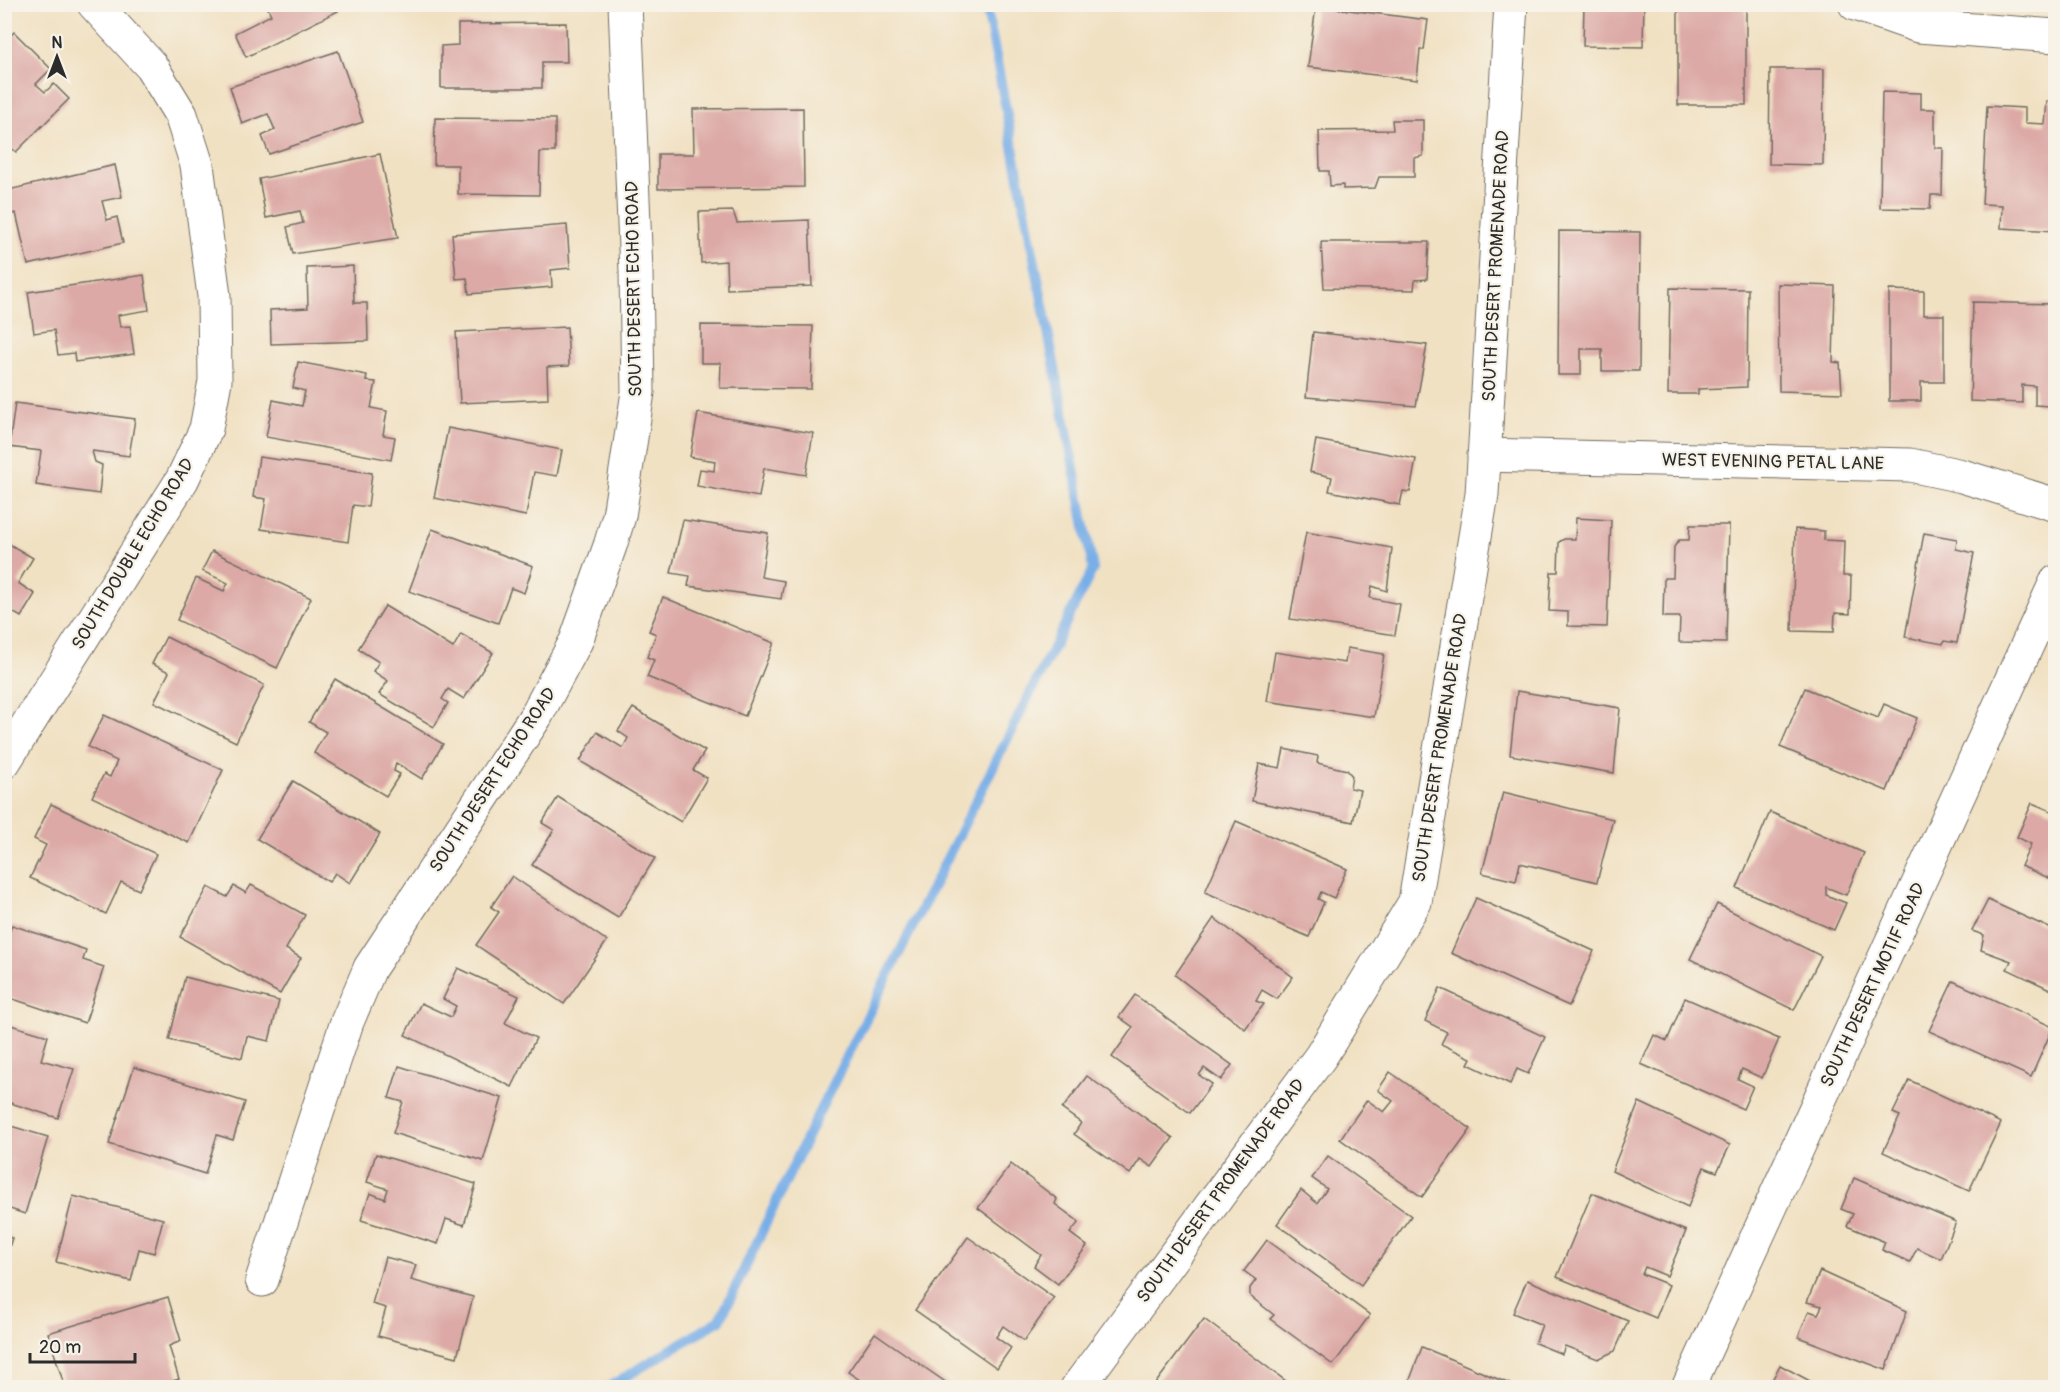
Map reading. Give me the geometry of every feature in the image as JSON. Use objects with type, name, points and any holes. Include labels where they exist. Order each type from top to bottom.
[{"type":"street","name":"SOUTH DOUBLE ECHO ROAD","points":[[4,762],[182,480],[206,429],[215,381],[214,296],[197,165],[191,145],[181,115],[151,66],[94,4]]},
{"type":"street","name":"SOUTH DESERT ECHO ROAD","points":[[262,1280],[347,1022],[370,968],[536,716],[576,641],[619,516],[638,392],[636,272],[625,4]]},
{"type":"street","name":"SOUTH DESERT PROMENADE ROAD","points":[[1077,1388],[1321,1056],[1415,902],[1482,494],[1511,4]]},
{"type":"street","points":[[1855,4],[1918,26],[2055,36]]},
{"type":"street","name":"WEST EVENING PETAL LANE","points":[[1484,455],[1910,465],[1962,476],[2055,505]]},
{"type":"street","name":"SOUTH DESERT MOTIF ROAD","points":[[1688,1388],[2055,582]]},
{"type":"building","points":[[266,4],[334,4],[338,11],[246,57],[235,33],[271,15]]},
{"type":"building","points":[[1584,4],[1644,4],[1643,47],[1583,46]]},
{"type":"building","points":[[1678,4],[1746,6],[1746,105],[1678,105]]},
{"type":"building","points":[[1316,6],[1428,20],[1424,50],[1420,50],[1417,80],[1308,67]]},
{"type":"building","points":[[566,23],[567,62],[542,62],[542,88],[441,88],[441,46],[458,45],[458,24]]},
{"type":"building","points":[[14,32],[51,69],[36,84],[45,92],[54,84],[69,99],[16,152],[4,141],[4,42]]},
{"type":"building","points":[[338,51],[363,122],[269,154],[262,136],[275,130],[268,114],[242,124],[230,87]]},
{"type":"building","points":[[1770,69],[1824,69],[1823,165],[1769,164]]},
{"type":"building","points":[[1882,92],[1921,93],[1921,109],[1935,109],[1935,148],[1943,148],[1942,195],[1931,195],[1930,209],[1880,208]]},
{"type":"building","points":[[2047,101],[2056,101],[2056,231],[2001,228],[2002,205],[1982,204],[1987,106],[2025,108],[2025,123],[2045,124]]},
{"type":"building","points":[[803,108],[804,187],[658,189],[658,154],[694,154],[693,109]]},
{"type":"building","points":[[435,118],[555,119],[555,152],[540,152],[539,195],[458,194],[458,165],[434,165]]},
{"type":"building","points":[[1392,120],[1423,120],[1423,156],[1414,158],[1414,177],[1379,177],[1375,188],[1343,189],[1343,185],[1330,186],[1329,171],[1320,171],[1319,131],[1393,130]]},
{"type":"building","points":[[380,154],[398,238],[293,254],[287,227],[303,223],[300,211],[266,218],[259,179]]},
{"type":"building","points":[[115,165],[122,197],[102,201],[107,220],[117,217],[123,243],[28,265],[16,213],[4,216],[4,191]]},
{"type":"building","points":[[733,211],[737,223],[809,220],[812,286],[727,289],[726,261],[701,263],[699,212]]},
{"type":"building","points":[[567,225],[570,268],[551,270],[552,287],[469,294],[467,278],[456,279],[452,234]]},
{"type":"building","points":[[1559,231],[1640,232],[1639,371],[1602,371],[1602,349],[1581,349],[1581,375],[1558,375]]},
{"type":"building","points":[[1321,242],[1429,242],[1427,279],[1415,280],[1414,290],[1324,288]]},
{"type":"building","points":[[353,266],[354,303],[367,303],[368,341],[271,344],[270,310],[308,308],[307,268]]},
{"type":"building","points":[[144,275],[149,310],[118,315],[120,327],[130,326],[134,354],[75,362],[74,353],[58,355],[54,330],[34,333],[28,292]]},
{"type":"building","points":[[1778,284],[1835,286],[1833,362],[1840,363],[1842,393],[1779,391]]},
{"type":"building","points":[[1670,288],[1748,289],[1747,387],[1698,389],[1698,394],[1668,394]]},
{"type":"building","points":[[1889,290],[1924,291],[1924,315],[1944,315],[1944,382],[1921,382],[1921,401],[1889,401]]},
{"type":"building","points":[[1973,302],[2052,304],[2049,406],[2035,405],[2035,386],[2022,385],[2022,403],[1970,401]]},
{"type":"building","points":[[701,325],[813,326],[811,389],[720,388],[721,363],[701,363]]},
{"type":"building","points":[[567,327],[569,366],[547,367],[548,399],[460,403],[456,332]]},
{"type":"building","points":[[1313,332],[1427,345],[1416,406],[1306,397]]},
{"type":"building","points":[[298,362],[367,375],[366,381],[376,382],[371,408],[387,411],[383,435],[395,437],[391,460],[266,437],[273,400],[302,406],[305,391],[293,388]]},
{"type":"building","points":[[15,403],[135,419],[129,456],[92,451],[95,462],[102,465],[99,494],[36,485],[41,451],[9,447]]},
{"type":"building","points":[[698,413],[813,433],[806,475],[764,468],[759,497],[697,486],[700,469],[714,471],[715,461],[690,457]]},
{"type":"building","points":[[448,428],[562,450],[557,476],[534,472],[526,516],[434,498]]},
{"type":"building","points":[[1316,440],[1416,459],[1410,492],[1403,491],[1400,505],[1329,491],[1332,477],[1310,472]]},
{"type":"building","points":[[259,457],[372,473],[368,507],[353,505],[348,542],[261,529],[266,499],[253,497]]},
{"type":"building","points":[[1576,518],[1611,520],[1607,627],[1568,626],[1568,612],[1549,611],[1551,572],[1558,572],[1559,542],[1564,539],[1575,539]]},
{"type":"building","points":[[683,520],[768,533],[761,577],[784,581],[781,599],[688,586],[690,576],[671,573]]},
{"type":"building","points":[[1690,525],[1729,525],[1726,643],[1679,642],[1680,617],[1663,617],[1664,578],[1673,578],[1674,547],[1679,540],[1689,540]]},
{"type":"building","points":[[432,529],[533,566],[524,593],[511,588],[498,623],[409,591]]},
{"type":"building","points":[[1795,529],[1824,531],[1824,540],[1844,541],[1843,576],[1851,576],[1850,614],[1835,613],[1834,632],[1792,631]]},
{"type":"building","points":[[1306,532],[1392,548],[1387,591],[1372,586],[1370,598],[1400,604],[1395,635],[1290,619]]},
{"type":"building","points":[[1924,533],[1957,539],[1956,549],[1974,553],[1957,643],[1944,641],[1943,644],[1905,637]]},
{"type":"building","points":[[4,541],[33,558],[18,583],[35,594],[21,617],[4,607]]},
{"type":"building","points":[[212,551],[311,598],[277,668],[177,620],[196,578],[224,591],[228,583],[202,571]]},
{"type":"building","points":[[663,597],[774,643],[745,716],[647,677],[654,660],[647,657],[656,634],[649,631]]},
{"type":"building","points":[[385,606],[453,648],[461,634],[493,653],[464,699],[448,689],[442,699],[448,703],[434,727],[379,694],[388,681],[373,671],[379,662],[358,649]]},
{"type":"building","points":[[166,637],[264,685],[236,742],[154,702],[169,672],[152,664]]},
{"type":"building","points":[[1347,648],[1384,654],[1374,717],[1267,701],[1275,652],[1345,663]]},
{"type":"building","points":[[335,679],[443,744],[422,779],[396,763],[394,771],[400,774],[386,796],[314,753],[326,732],[309,722]]},
{"type":"building","points":[[1805,688],[1878,718],[1884,704],[1917,718],[1887,791],[1780,747]]},
{"type":"building","points":[[1517,691],[1620,708],[1614,773],[1510,755]]},
{"type":"building","points":[[633,708],[705,751],[693,770],[707,778],[681,822],[580,761],[597,732],[623,748],[628,738],[618,731]]},
{"type":"building","points":[[104,715],[223,770],[189,843],[92,797],[104,774],[110,777],[117,761],[88,747]]},
{"type":"building","points":[[1284,749],[1318,756],[1317,763],[1347,770],[1352,776],[1350,788],[1360,790],[1353,822],[1252,801],[1259,764],[1280,768]]},
{"type":"building","points":[[293,781],[380,834],[350,883],[335,873],[329,882],[257,839]]},
{"type":"building","points":[[1503,792],[1613,819],[1597,882],[1520,863],[1516,881],[1482,873]]},
{"type":"building","points":[[558,797],[655,858],[618,918],[532,865],[554,830],[542,823]]},
{"type":"building","points":[[2032,803],[2056,813],[2056,881],[2021,866],[2031,844],[2017,837]]},
{"type":"building","points":[[51,804],[156,854],[139,890],[121,882],[106,914],[30,878],[46,845],[34,839]]},
{"type":"building","points":[[1770,812],[1864,853],[1846,895],[1826,887],[1826,895],[1846,903],[1834,930],[1737,888]]},
{"type":"building","points":[[1236,821],[1347,869],[1334,898],[1321,892],[1318,899],[1324,902],[1309,937],[1205,892]]},
{"type":"building","points":[[512,876],[607,941],[564,1004],[476,945],[499,912],[491,907]]},
{"type":"building","points":[[251,885],[305,915],[286,949],[301,958],[280,994],[180,937],[208,887],[227,897],[234,886],[246,893]]},
{"type":"building","points":[[1476,898],[1594,951],[1569,1006],[1451,953]]},
{"type":"building","points":[[1988,900],[2056,931],[2056,992],[2007,969],[2011,961],[1981,950],[1984,935],[1972,931]]},
{"type":"building","points":[[1717,904],[1821,956],[1794,1010],[1690,959]]},
{"type":"building","points":[[1214,918],[1293,977],[1277,999],[1262,990],[1256,1001],[1264,1004],[1245,1029],[1175,975]]},
{"type":"building","points":[[12,925],[86,950],[83,960],[104,967],[85,1023],[4,996],[4,946]]},
{"type":"building","points":[[458,968],[519,996],[505,1023],[536,1038],[512,1087],[405,1035],[421,1003],[451,1017],[456,1006],[443,999]]},
{"type":"building","points":[[185,977],[279,1001],[269,1041],[247,1036],[242,1058],[169,1040]]},
{"type":"building","points":[[1953,981],[2053,1027],[2031,1077],[1929,1031]]},
{"type":"building","points":[[1440,988],[1545,1037],[1528,1074],[1517,1069],[1510,1084],[1468,1064],[1471,1058],[1441,1044],[1447,1032],[1425,1021]]},
{"type":"building","points":[[1135,995],[1232,1065],[1221,1080],[1204,1068],[1199,1075],[1212,1084],[1190,1113],[1112,1057],[1133,1027],[1119,1017]]},
{"type":"building","points":[[1685,998],[1779,1039],[1762,1078],[1742,1069],[1738,1079],[1753,1086],[1743,1109],[1641,1064],[1654,1035],[1667,1041]]},
{"type":"building","points":[[4,1023],[48,1036],[41,1060],[74,1069],[58,1118],[4,1101]]},
{"type":"building","points":[[399,1066],[502,1098],[483,1161],[393,1133],[403,1102],[389,1098]]},
{"type":"building","points":[[134,1067],[245,1102],[233,1140],[217,1135],[205,1174],[109,1144]]},
{"type":"building","points":[[1390,1072],[1471,1129],[1422,1197],[1340,1139],[1367,1100],[1384,1112],[1393,1101],[1378,1090]]},
{"type":"building","points":[[1087,1076],[1173,1138],[1152,1167],[1140,1159],[1130,1174],[1074,1134],[1081,1123],[1062,1109]]},
{"type":"building","points":[[1909,1080],[2001,1123],[1969,1191],[1883,1152],[1900,1116],[1893,1113]]},
{"type":"building","points":[[1639,1102],[1730,1145],[1717,1172],[1704,1167],[1688,1207],[1612,1171]]},
{"type":"building","points":[[4,1124],[48,1137],[25,1214],[4,1207]]},
{"type":"building","points":[[376,1154],[476,1184],[464,1225],[446,1219],[438,1244],[361,1220],[370,1193],[385,1199],[388,1189],[367,1182]]},
{"type":"building","points":[[1328,1156],[1411,1216],[1361,1285],[1277,1224],[1301,1190],[1317,1203],[1327,1189],[1312,1178]]},
{"type":"building","points":[[1011,1164],[1057,1199],[1055,1204],[1079,1222],[1070,1233],[1087,1246],[1058,1284],[1034,1266],[1041,1255],[978,1208]]},
{"type":"building","points":[[1854,1178],[1956,1222],[1941,1259],[1917,1248],[1910,1262],[1882,1250],[1885,1242],[1847,1226],[1853,1214],[1841,1209]]},
{"type":"building","points":[[1592,1193],[1686,1231],[1667,1276],[1645,1267],[1642,1274],[1669,1285],[1656,1318],[1557,1277]]},
{"type":"building","points":[[73,1196],[163,1219],[154,1253],[139,1249],[131,1281],[56,1262]]},
{"type":"building","points":[[4,1236],[12,1238],[5,1260],[4,1260]]},
{"type":"building","points":[[968,1237],[1054,1298],[1024,1341],[1003,1326],[996,1337],[1011,1348],[997,1368],[915,1310]]},
{"type":"building","points":[[1267,1240],[1370,1315],[1333,1365],[1270,1319],[1274,1315],[1250,1296],[1250,1288],[1256,1280],[1244,1271]]},
{"type":"building","points":[[385,1257],[416,1265],[411,1280],[473,1297],[457,1357],[378,1336],[386,1308],[372,1304]]},
{"type":"building","points":[[1820,1271],[1907,1311],[1886,1370],[1798,1337],[1809,1311],[1818,1314],[1822,1306],[1807,1302]]},
{"type":"building","points":[[1527,1280],[1628,1321],[1615,1351],[1598,1359],[1565,1346],[1562,1354],[1535,1343],[1542,1325],[1513,1313]]},
{"type":"building","points":[[168,1297],[181,1341],[169,1346],[179,1379],[150,1388],[65,1388],[48,1333]]},
{"type":"building","points":[[1204,1319],[1295,1388],[1152,1388]]},
{"type":"building","points":[[875,1333],[954,1388],[872,1388],[848,1372]]},
{"type":"building","points":[[1422,1347],[1517,1388],[1415,1388],[1408,1385]]},
{"type":"building","points":[[1780,1365],[1823,1388],[1768,1388]]},
{"type":"waterway","points":[[607,1388],[720,1320],[817,1116],[1093,569],[986,4]]}]
